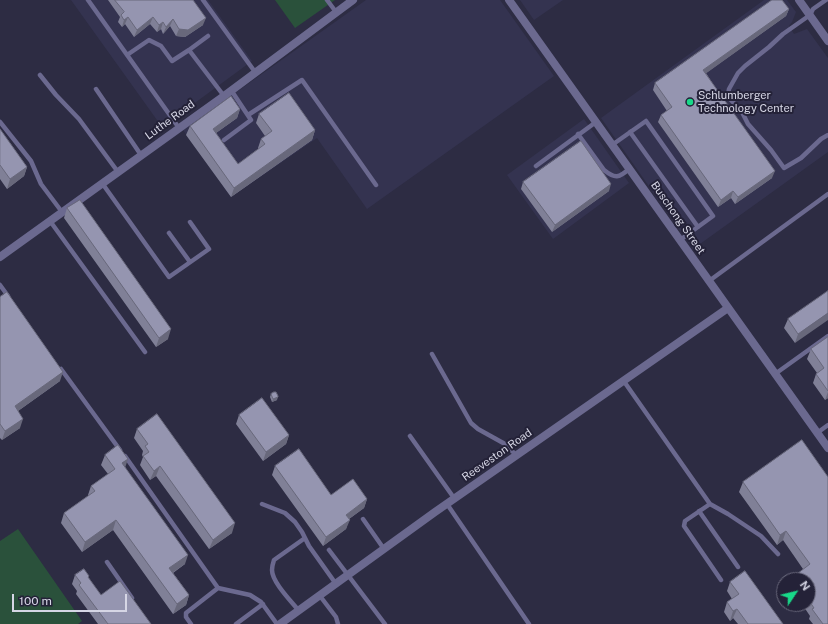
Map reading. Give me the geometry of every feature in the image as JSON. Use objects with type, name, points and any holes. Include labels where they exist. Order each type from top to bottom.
[{"type":"street","name":"Luthe Road","points":[[0,257],[224,96],[353,0]]},
{"type":"street","name":"Buschong Street","points":[[509,0],[828,448]]},
{"type":"street","points":[[799,0],[828,41]]},
{"type":"street","name":"Reeveston Road","points":[[280,624],[454,498],[728,308]]},
{"type":"lane","points":[[88,0],[179,128]]},
{"type":"lane","points":[[203,0],[255,72]]},
{"type":"lane","points":[[327,0],[336,12]]},
{"type":"lane","points":[[826,0],[813,9],[810,15],[783,34],[745,66],[738,73],[729,89],[728,95],[742,112],[748,124],[771,150],[784,168],[801,158],[821,139],[828,135]]},
{"type":"lane","points":[[127,55],[149,40],[161,46],[172,61],[208,36]]},
{"type":"lane","points":[[189,50],[224,96]]},
{"type":"lane","points":[[40,75],[56,95],[79,119],[118,172]]},
{"type":"lane","points":[[248,116],[302,80],[376,185]]},
{"type":"lane","points":[[96,89],[141,155]]},
{"type":"lane","points":[[224,140],[251,120],[231,90]]},
{"type":"lane","points":[[612,144],[646,121],[713,216],[680,240]]},
{"type":"lane","points":[[0,122],[31,161],[41,184],[62,212]]},
{"type":"lane","points":[[536,166],[596,122]]},
{"type":"lane","points":[[630,132],[698,227]]},
{"type":"lane","points":[[578,134],[604,170],[612,176],[622,175],[629,169]]},
{"type":"lane","points":[[102,183],[169,277],[209,249],[190,222]]},
{"type":"lane","points":[[709,281],[828,194]]},
{"type":"lane","points":[[50,221],[145,352]]},
{"type":"lane","points":[[169,233],[190,262]]},
{"type":"lane","points":[[0,285],[10,299]]},
{"type":"lane","points":[[775,374],[828,336]]},
{"type":"lane","points":[[432,354],[471,423],[478,429],[505,444],[516,455]]},
{"type":"lane","points":[[60,367],[218,588],[250,595],[263,604],[277,624]]},
{"type":"lane","points":[[624,380],[710,504],[761,536],[778,554]]},
{"type":"lane","points":[[817,433],[828,425]]},
{"type":"lane","points":[[410,436],[454,498]]},
{"type":"lane","points":[[262,504],[285,513],[295,522],[315,556],[336,584]]},
{"type":"lane","points":[[447,504],[529,624]]},
{"type":"lane","points":[[710,504],[685,521],[684,526],[721,580]]},
{"type":"lane","points":[[699,511],[738,567]]},
{"type":"lane","points":[[363,519],[384,549]]},
{"type":"lane","points":[[299,611],[276,581],[272,570],[274,560],[305,538]]},
{"type":"lane","points":[[329,550],[385,624]]},
{"type":"lane","points":[[107,562],[138,605]]},
{"type":"lane","points":[[191,624],[186,617],[186,613],[218,588]]},
{"type":"lane","points":[[320,596],[336,617],[338,624]]},
{"type":"lane","points":[[236,624],[263,604]]},
{"type":"shaded area","points":[[71,0],[208,0],[252,61],[162,127]]},
{"type":"shaded area","points":[[366,0],[500,0],[554,76],[367,209],[317,138],[231,197],[183,130]]},
{"type":"shaded area","points":[[520,0],[563,0],[534,20]]},
{"type":"shaded area","points":[[764,0],[787,0],[796,12],[789,26],[794,34],[807,29],[828,58],[828,152],[693,249],[601,118]]},
{"type":"shaded area","points":[[584,119],[629,183],[553,239],[507,175]]},
{"type":"green space","points":[[275,0],[335,0],[295,28]]},
{"type":"green space","points":[[18,529],[82,621],[78,624],[0,624],[0,541]]},
{"type":"building","points":[[115,0],[193,0],[206,18],[188,30],[179,29],[173,19],[166,27],[163,22],[159,25],[153,17],[137,30],[128,17],[124,20],[121,15],[124,12]]},
{"type":"building","name":"Schlumberger Technology Center","points":[[772,0],[782,0],[789,9],[703,70],[775,171],[738,197],[733,191],[721,200],[661,115],[672,107],[655,83]]},
{"type":"building","points":[[289,93],[315,130],[234,188],[190,126],[231,96],[240,109],[213,129],[238,164],[265,144],[261,139],[272,131],[259,114]]},
{"type":"building","points":[[0,129],[27,167],[10,179],[0,165]]},
{"type":"building","points":[[581,141],[611,184],[555,225],[523,182]]},
{"type":"building","points":[[80,200],[171,329],[159,338],[67,208]]},
{"type":"building","points":[[828,291],[828,313],[798,334],[788,319]]},
{"type":"building","points":[[7,292],[63,372],[15,406],[23,419],[5,431],[0,424],[0,297]]},
{"type":"building","points":[[828,337],[828,391],[816,374],[824,368],[811,349]]},
{"type":"building","points":[[276,392],[278,397],[273,399],[271,394]]},
{"type":"building","points":[[262,398],[289,435],[266,452],[239,415]]},
{"type":"building","points":[[157,414],[235,523],[213,540],[160,466],[154,471],[143,456],[149,452],[145,446],[148,444],[137,429]]},
{"type":"building","points":[[802,440],[828,477],[828,624],[823,624],[814,612],[816,612],[816,572],[800,572],[810,564],[786,531],[780,535],[743,482]]},
{"type":"building","points":[[118,445],[128,459],[122,463],[188,555],[169,568],[189,595],[177,604],[116,520],[85,542],[64,513],[95,491],[91,486],[115,469],[105,455]]},
{"type":"building","points":[[299,449],[331,495],[353,479],[367,499],[346,515],[350,520],[326,537],[275,466]]},
{"type":"building","points":[[84,569],[101,595],[120,581],[151,624],[108,624],[79,585],[81,583],[75,575]]},
{"type":"building","points":[[745,571],[783,624],[748,624],[737,609],[733,611],[727,602],[739,594],[730,582]]},
{"type":"place","name":"Schlumberger Technology Center","points":[[690,102]]}]
